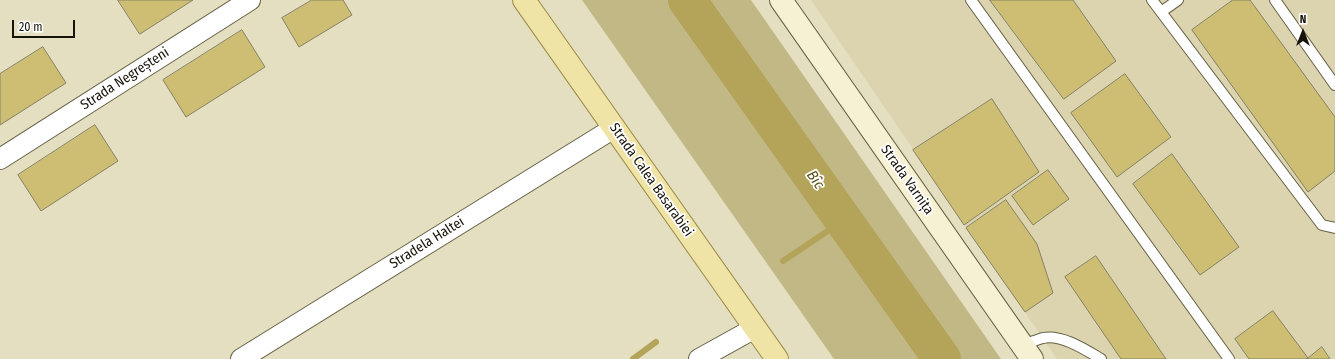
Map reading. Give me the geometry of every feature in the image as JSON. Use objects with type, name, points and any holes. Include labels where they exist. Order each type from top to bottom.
[{"type":"main road","name":"Strada Calea Basarabiei","points":[[524,0],[777,359]]},
{"type":"street","name":"Strada Negreșteni","points":[[0,159],[250,0]]},
{"type":"street","name":"Strada Varnița","points":[[781,0],[1027,352]]},
{"type":"street","name":"Stradela Haltei","points":[[241,359],[614,128]]},
{"type":"street","points":[[700,359],[755,328]]},
{"type":"lane","points":[[971,0],[1229,359]]},
{"type":"lane","points":[[1152,0],[1322,225],[1335,228]]},
{"type":"lane","points":[[1162,12],[1178,0]]},
{"type":"lane","points":[[1275,0],[1335,85]]},
{"type":"lane","points":[[1027,352],[1044,338],[1059,340],[1078,346],[1102,359]]},
{"type":"shaded area","points":[[582,0],[751,0],[1001,359],[834,359]]},
{"type":"shaded area","points":[[811,0],[1335,0],[1335,359],[1057,359]]},
{"type":"building","points":[[118,0],[193,0],[140,34]]},
{"type":"building","points":[[312,0],[343,0],[352,15],[299,47],[282,18]]},
{"type":"building","points":[[990,0],[1073,0],[1116,61],[1064,99]]},
{"type":"building","points":[[1233,0],[1250,0],[1335,117],[1335,171],[1308,192],[1192,30]]},
{"type":"building","points":[[242,30],[265,67],[186,117],[163,80]]},
{"type":"building","points":[[43,47],[66,83],[0,125],[0,74]]},
{"type":"building","points":[[1125,74],[1171,137],[1117,177],[1071,113]]},
{"type":"building","points":[[992,99],[1039,172],[964,225],[913,150]]},
{"type":"building","points":[[95,125],[118,161],[41,211],[18,175]]},
{"type":"building","points":[[1172,154],[1239,247],[1200,275],[1133,184]]},
{"type":"building","points":[[1048,170],[1069,199],[1033,225],[1012,196]]},
{"type":"building","points":[[1006,200],[1037,244],[1053,293],[1025,312],[966,228]]},
{"type":"building","points":[[1096,256],[1166,359],[1121,359],[1065,277]]},
{"type":"building","points":[[1273,311],[1308,358],[1249,359],[1235,339]]},
{"type":"building","points":[[1322,347],[1330,359],[1306,359],[1308,358]]},
{"type":"waterway","name":"Bîc","points":[[687,0],[942,359]]},
{"type":"waterway","points":[[783,261],[844,220]]},
{"type":"waterway","points":[[633,359],[656,342]]}]
